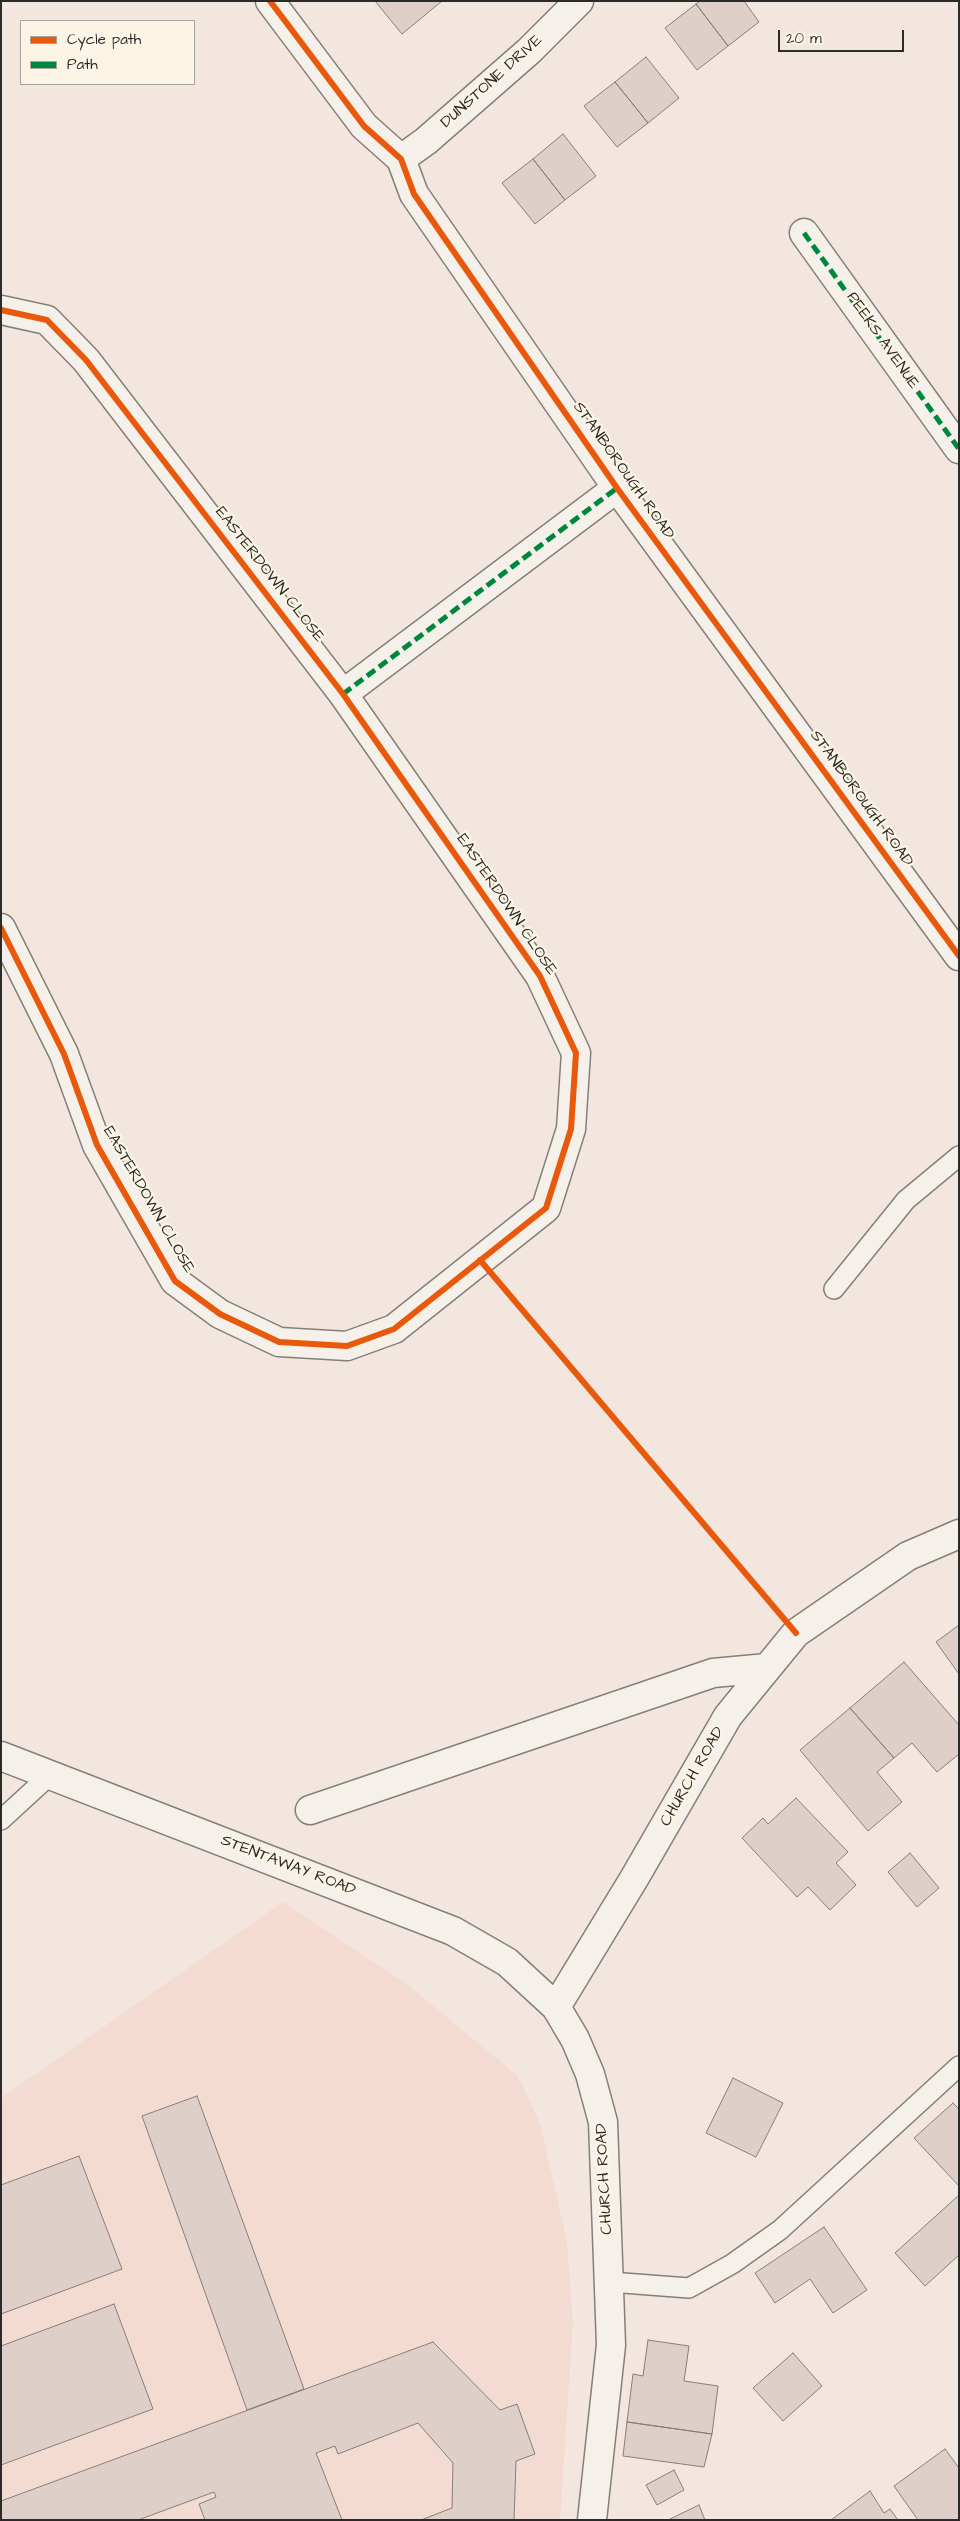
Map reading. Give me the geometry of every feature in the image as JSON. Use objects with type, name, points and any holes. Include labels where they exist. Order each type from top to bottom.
[{"type":"street","name":"STANBOROUGH ROAD","points":[[270,1],[364,126],[401,159],[414,194],[617,488],[959,956]]},
{"type":"street","name":"DUNSTONE DRIVE","points":[[401,159],[426,141],[529,51],[580,1]]},
{"type":"street","name":"PEEKS AVENUE","points":[[804,233],[959,449]]},
{"type":"street","name":"EASTERDOWN CLOSE","points":[[1,310],[47,320],[86,360],[343,694],[540,976],[576,1053],[571,1129],[546,1208],[394,1329],[347,1346],[279,1342],[220,1314],[175,1281],[97,1145],[64,1054],[1,928]]},
{"type":"street","points":[[343,694],[617,488]]},
{"type":"street","name":"CHURCH ROAD","points":[[592,2520],[611,2345],[603,2122],[590,2074],[575,2039],[556,2007],[635,1877],[728,1716],[796,1633],[908,1556],[959,1534]]},
{"type":"street","points":[[310,1810],[714,1673],[767,1668]]},
{"type":"street","name":"STENTAWAY ROAD","points":[[1,1756],[453,1931],[507,1962],[556,2007]]},
{"type":"lane","points":[[834,1289],[906,1200],[959,1156]]},
{"type":"lane","points":[[1,1820],[50,1775]]},
{"type":"lane","points":[[610,2282],[688,2288],[732,2264],[780,2230],[959,2066]]},
{"type":"shaded area","points":[[283,1902],[404,1982],[517,2075],[540,2123],[567,2242],[573,2323],[560,2520],[1,2520],[1,2098]]},
{"type":"building","points":[[375,1],[442,1],[402,34]]},
{"type":"building","points":[[700,1],[744,1],[759,22],[728,46],[696,4]]},
{"type":"building","points":[[696,4],[728,46],[697,70],[665,28]]},
{"type":"building","points":[[646,57],[679,98],[648,123],[615,82]]},
{"type":"building","points":[[615,82],[648,123],[617,147],[584,106]]},
{"type":"building","points":[[563,134],[596,176],[565,200],[533,159]]},
{"type":"building","points":[[533,159],[565,200],[535,224],[502,183]]},
{"type":"building","points":[[959,1625],[959,1674],[936,1642]]},
{"type":"building","points":[[904,1662],[959,1725],[959,1754],[937,1772],[912,1743],[894,1758],[850,1708]]},
{"type":"building","points":[[850,1708],[894,1758],[877,1772],[902,1802],[868,1831],[800,1750]]},
{"type":"building","points":[[796,1798],[848,1852],[836,1863],[856,1885],[830,1910],[808,1887],[797,1897],[742,1838],[763,1818],[768,1824]]},
{"type":"building","points":[[910,1853],[939,1888],[917,1907],[888,1872]]},
{"type":"building","points":[[733,2078],[783,2103],[756,2157],[706,2133]]},
{"type":"building","points":[[197,2096],[304,2389],[247,2410],[142,2116]]},
{"type":"building","points":[[953,2103],[959,2109],[959,2186],[914,2138]]},
{"type":"building","points":[[79,2156],[122,2269],[1,2314],[1,2185]]},
{"type":"building","points":[[959,2195],[959,2255],[925,2286],[895,2253]]},
{"type":"building","points":[[824,2227],[867,2290],[833,2313],[810,2279],[775,2303],[755,2273]]},
{"type":"building","points":[[114,2304],[153,2409],[1,2465],[1,2346]]},
{"type":"building","points":[[648,2340],[689,2346],[684,2381],[718,2386],[712,2434],[627,2422],[633,2374],[643,2376]]},
{"type":"building","points":[[433,2342],[500,2410],[517,2404],[535,2454],[516,2461],[514,2520],[421,2520],[452,2508],[453,2463],[418,2423],[338,2454],[335,2446],[316,2453],[342,2520],[205,2520],[199,2504],[216,2497],[214,2492],[138,2520],[1,2520],[1,2501]]},
{"type":"building","points":[[793,2353],[822,2386],[783,2421],[753,2388]]},
{"type":"building","points":[[627,2422],[712,2434],[704,2467],[623,2456]]},
{"type":"building","points":[[945,2449],[959,2468],[959,2520],[918,2520],[894,2486]]},
{"type":"building","points":[[674,2470],[684,2490],[657,2505],[646,2485]]},
{"type":"building","points":[[870,2491],[884,2513],[890,2509],[898,2520],[831,2520]]},
{"type":"building","points":[[699,2505],[705,2520],[668,2520]]},
{"type":"marked path","points":[[804,233],[959,449]]},
{"type":"marked path","points":[[343,694],[617,488]]},
{"type":"cycle path","points":[[270,1],[364,126],[401,159],[414,194],[617,488],[959,956]]},
{"type":"cycle path","points":[[1,310],[47,320],[86,360],[343,694],[540,976],[576,1053],[571,1129],[546,1208],[394,1329],[347,1346],[279,1342],[220,1314],[175,1281],[97,1145],[64,1054],[1,928]]},
{"type":"cycle path","points":[[480,1260],[796,1633]]}]
